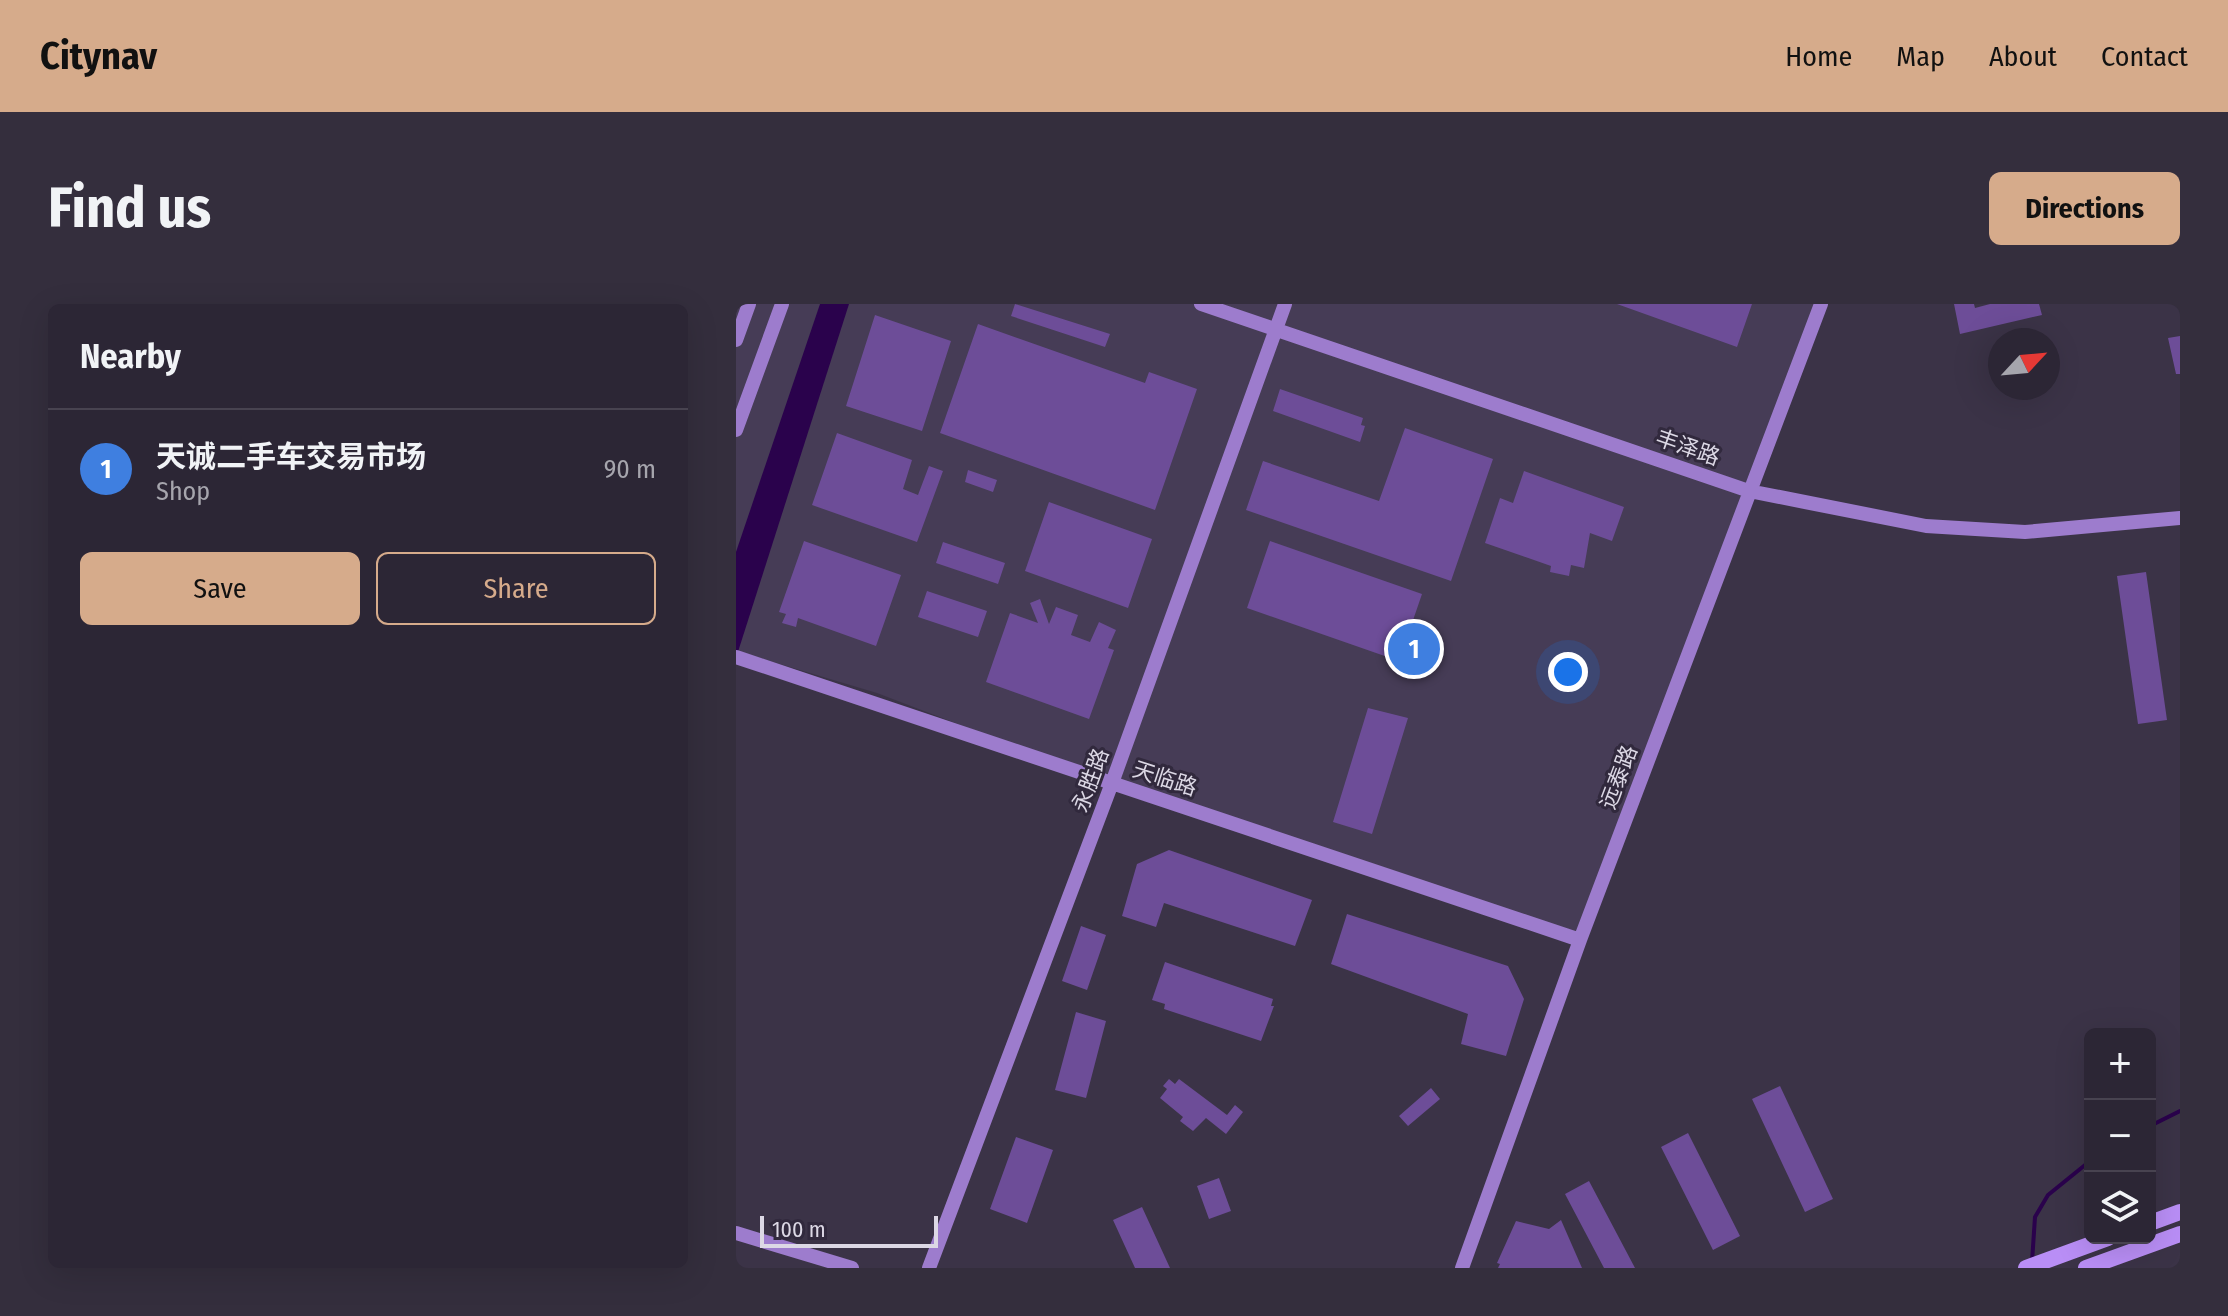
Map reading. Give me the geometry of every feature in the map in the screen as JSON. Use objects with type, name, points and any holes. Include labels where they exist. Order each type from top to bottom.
[{"type":"main road","points":[[2156,1221],[2180,1212]]},
{"type":"main road","points":[[2086,1268],[2180,1234]]},
{"type":"main road","points":[[2026,1268],[2092,1244]]},
{"type":"street","points":[[736,340],[749,304]]},
{"type":"street","points":[[736,430],[782,304]]},
{"type":"street","name":"丰泽路","points":[[1201,304],[1749,491],[1926,526],[2025,532],[2180,518]]},
{"type":"street","name":"永胜路","points":[[929,1268],[1112,783],[1285,304]]},
{"type":"street","name":"远泰路","points":[[1462,1268],[1580,940],[1821,304]]},
{"type":"street","name":"天临路","points":[[736,657],[1580,940]]},
{"type":"street","points":[[736,1233],[852,1268]]},
{"type":"shaded area","points":[[736,304],[1821,304],[1580,940],[1112,783],[877,693],[736,651]]},
{"type":"shaded area","points":[[820,304],[849,304],[736,658],[736,552]]},
{"type":"building","points":[[1015,304],[1110,334],[1105,347],[1011,316]]},
{"type":"building","points":[[1617,304],[1752,304],[1737,347]]},
{"type":"building","points":[[1954,304],[1974,304],[1975,308],[1990,304],[2039,304],[2042,315],[1960,334]]},
{"type":"building","points":[[875,315],[951,341],[922,431],[846,406]]},
{"type":"building","points":[[978,324],[1145,383],[1149,372],[1197,389],[1155,510],[940,433]]},
{"type":"building","points":[[2180,336],[2180,374],[2176,374],[2168,338]]},
{"type":"building","points":[[1280,389],[1363,418],[1361,425],[1365,426],[1360,442],[1273,411]]},
{"type":"building","points":[[1405,428],[1493,459],[1451,581],[1246,510],[1263,461],[1379,501]]},
{"type":"building","points":[[837,433],[912,460],[903,489],[918,495],[929,466],[943,471],[917,542],[812,505]]},
{"type":"building","points":[[968,470],[997,480],[993,492],[965,482]]},
{"type":"building","points":[[1524,471],[1624,507],[1612,541],[1590,533],[1584,568],[1571,565],[1569,576],[1550,572],[1551,566],[1485,543],[1500,498],[1513,503]]},
{"type":"building","points":[[1049,502],[1152,539],[1128,608],[1025,571]]},
{"type":"building","points":[[804,541],[901,575],[876,646],[798,618],[796,627],[782,623],[786,614],[779,612]]},
{"type":"building","points":[[1270,541],[1422,594],[1399,661],[1247,608]]},
{"type":"building","points":[[943,542],[1005,563],[998,584],[936,563]]},
{"type":"building","points":[[2146,572],[2167,720],[2138,724],[2117,576]]},
{"type":"building","points":[[927,591],[987,611],[978,637],[918,617]]},
{"type":"building","points":[[1040,599],[1049,624],[1056,607],[1078,615],[1071,635],[1090,642],[1099,622],[1116,630],[1108,648],[1114,650],[1089,719],[986,682],[1010,613],[1038,623],[1030,603]]},
{"type":"building","points":[[1368,708],[1408,718],[1372,834],[1333,822]]},
{"type":"building","points":[[1169,850],[1312,900],[1295,946],[1164,903],[1156,927],[1122,916],[1137,864]]},
{"type":"building","points":[[1347,914],[1508,966],[1524,999],[1506,1056],[1461,1044],[1468,1014],[1331,964]]},
{"type":"building","points":[[1081,926],[1106,935],[1087,990],[1062,981]]},
{"type":"building","points":[[1165,962],[1273,999],[1271,1006],[1274,1006],[1261,1041],[1164,1009],[1165,1004],[1152,1000]]},
{"type":"building","points":[[1076,1012],[1106,1021],[1086,1098],[1055,1090]]},
{"type":"building","points":[[1169,1079],[1175,1084],[1179,1079],[1227,1115],[1235,1105],[1243,1112],[1226,1134],[1206,1118],[1193,1131],[1180,1121],[1183,1117],[1160,1098],[1167,1089],[1163,1086]]},
{"type":"building","points":[[1780,1086],[1833,1199],[1805,1212],[1752,1099]]},
{"type":"building","points":[[1431,1088],[1440,1099],[1408,1126],[1399,1116]]},
{"type":"building","points":[[1688,1133],[1740,1236],[1713,1250],[1661,1147]]},
{"type":"building","points":[[1016,1137],[1053,1150],[1027,1223],[990,1209]]},
{"type":"building","points":[[1219,1178],[1231,1211],[1209,1219],[1197,1186]]},
{"type":"building","points":[[1589,1181],[1635,1268],[1604,1268],[1565,1194]]},
{"type":"building","points":[[1142,1207],[1170,1268],[1135,1268],[1113,1220]]},
{"type":"building","points":[[1561,1220],[1582,1268],[1498,1268],[1500,1264],[1497,1263],[1516,1221],[1549,1229]]},
{"type":"waterway","points":[[2156,1123],[2180,1111]]},
{"type":"waterway","points":[[2032,1262],[2035,1217],[2048,1195],[2084,1166]]},
{"type":"place","name":"天诚二手车交易市场","points":[[1414,649]]}]
